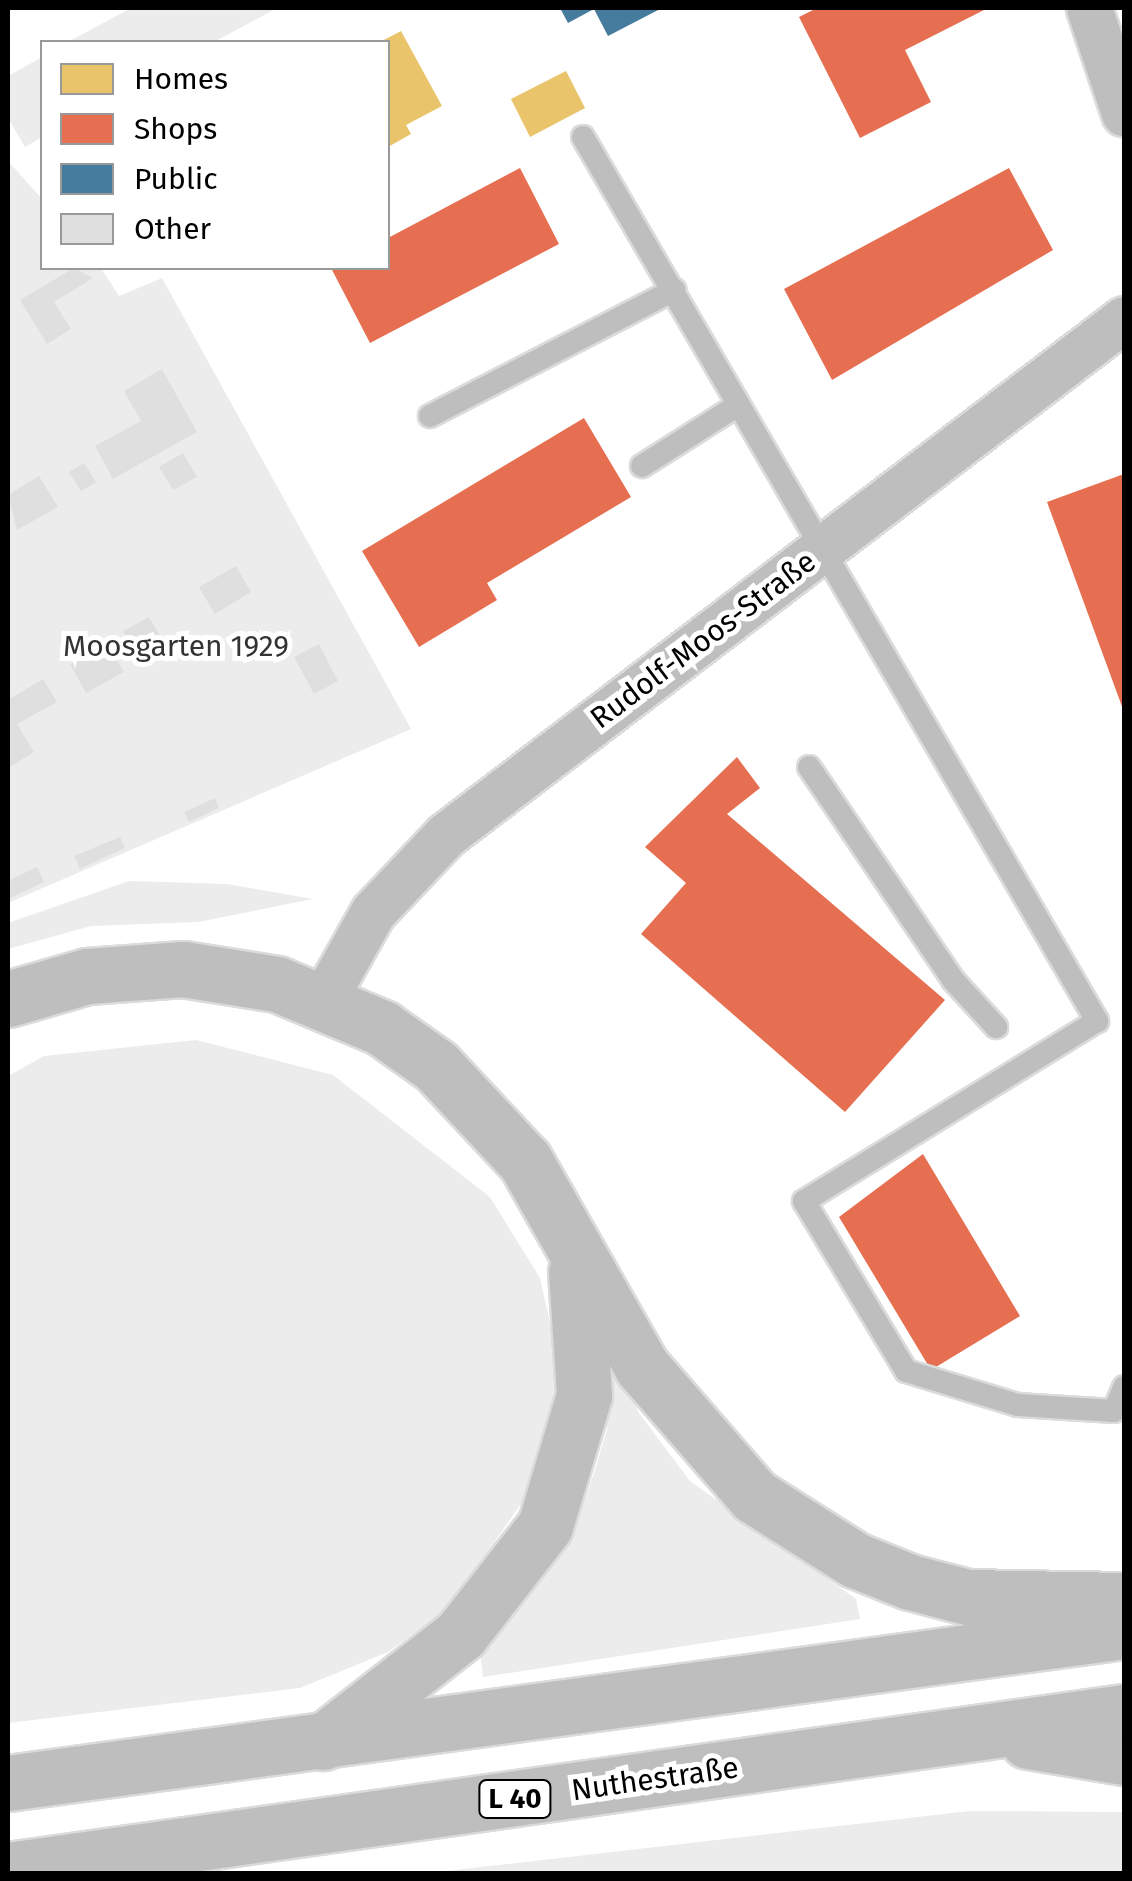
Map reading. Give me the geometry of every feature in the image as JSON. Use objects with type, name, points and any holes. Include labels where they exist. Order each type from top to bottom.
[{"type":"highway","points":[[8,1000],[87,976],[183,969],[323,1000],[436,1066],[526,1160],[674,1414],[754,1496],[803,1531],[855,1560],[968,1597],[1124,1600]]},
{"type":"highway","points":[[322,1743],[461,1634],[545,1526],[584,1395],[582,1304],[558,1217]]},
{"type":"highway","points":[[8,1784],[1124,1630]]},
{"type":"highway","name":"Nuthestraße","points":[[8,1870],[1124,1712]]},
{"type":"highway","points":[[976,1733],[1124,1757]]},
{"type":"street","points":[[1089,8],[1124,114]]},
{"type":"street","name":"Rudolf-Moos-Straße","points":[[323,1000],[373,912],[446,835],[1124,319]]},
{"type":"lane","points":[[583,137],[674,290],[820,552],[1097,1021],[804,1201],[906,1371],[1037,1406],[1114,1411],[1124,1387]]},
{"type":"lane","points":[[430,416],[674,290]]},
{"type":"lane","points":[[642,466],[738,404]]},
{"type":"lane","points":[[809,767],[953,980],[996,1026]]},
{"type":"green space","points":[[131,8],[277,8],[218,40],[72,40]]},
{"type":"green space","points":[[40,58],[40,138],[25,147],[8,118],[8,76]]},
{"type":"green space","name":"Moosgarten 1929","points":[[8,161],[40,197],[40,270],[102,270],[119,296],[162,278],[411,729],[8,903]]},
{"type":"green space","points":[[129,881],[227,884],[313,899],[198,922],[91,926],[8,949],[8,923]]},
{"type":"green space","points":[[196,1040],[333,1075],[490,1197],[540,1278],[555,1345],[553,1418],[536,1482],[448,1609],[388,1652],[300,1688],[8,1723],[8,1076],[44,1056]]},
{"type":"green space","points":[[592,1322],[639,1413],[690,1481],[856,1599],[860,1619],[483,1677],[479,1645],[579,1517],[595,1470],[607,1429]]},
{"type":"green space","points":[[970,1811],[1124,1812],[1124,1873],[429,1873]]},
{"type":"building: Homes","points":[[401,31],[442,106],[406,125],[411,134],[390,146],[390,40],[384,40]]},
{"type":"building: Homes","points":[[566,71],[585,108],[530,137],[511,99]]},
{"type":"building: Shops","points":[[817,8],[988,8],[905,50],[931,102],[860,138],[799,17]]},
{"type":"building: Shops","points":[[520,168],[559,244],[370,343],[332,270],[390,270],[390,237]]},
{"type":"building: Shops","points":[[1009,168],[1053,250],[832,380],[784,289]]},
{"type":"building: Shops","points":[[584,418],[631,497],[487,583],[497,600],[419,647],[362,551]]},
{"type":"building: Shops","points":[[1124,474],[1124,712],[1047,502]]},
{"type":"building: Shops","points":[[737,757],[760,788],[727,814],[945,1000],[845,1112],[641,934],[686,883],[645,847]]},
{"type":"building: Shops","points":[[923,1154],[1020,1316],[931,1370],[839,1217]]},
{"type":"building: Public","points":[[560,8],[662,8],[608,36],[594,9],[568,23]]},
{"type":"building: Other","points":[[71,270],[93,278],[54,302],[71,329],[47,344],[20,300]]},
{"type":"building: Other","points":[[162,369],[197,432],[113,479],[95,446],[141,421],[124,391]]},
{"type":"building: Other","points":[[183,453],[197,477],[173,490],[159,467]]},
{"type":"building: Other","points":[[84,463],[96,482],[81,491],[69,472]]},
{"type":"building: Other","points":[[39,476],[58,507],[17,530],[8,495]]},
{"type":"building: Other","points":[[236,566],[251,592],[215,614],[199,587]]},
{"type":"building: Other","points":[[149,617],[163,641],[137,656],[123,631]]},
{"type":"building: Other","points":[[106,642],[124,672],[86,693],[70,664]]},
{"type":"building: Other","points":[[319,644],[338,681],[314,694],[294,657]]},
{"type":"building: Other","points":[[43,679],[57,702],[17,724],[34,752],[8,768],[8,700]]},
{"type":"building: Other","points":[[215,798],[219,808],[189,822],[184,812]]},
{"type":"building: Other","points":[[120,837],[125,848],[80,869],[74,856]]},
{"type":"building: Other","points":[[37,867],[44,882],[8,899],[8,881]]}]
